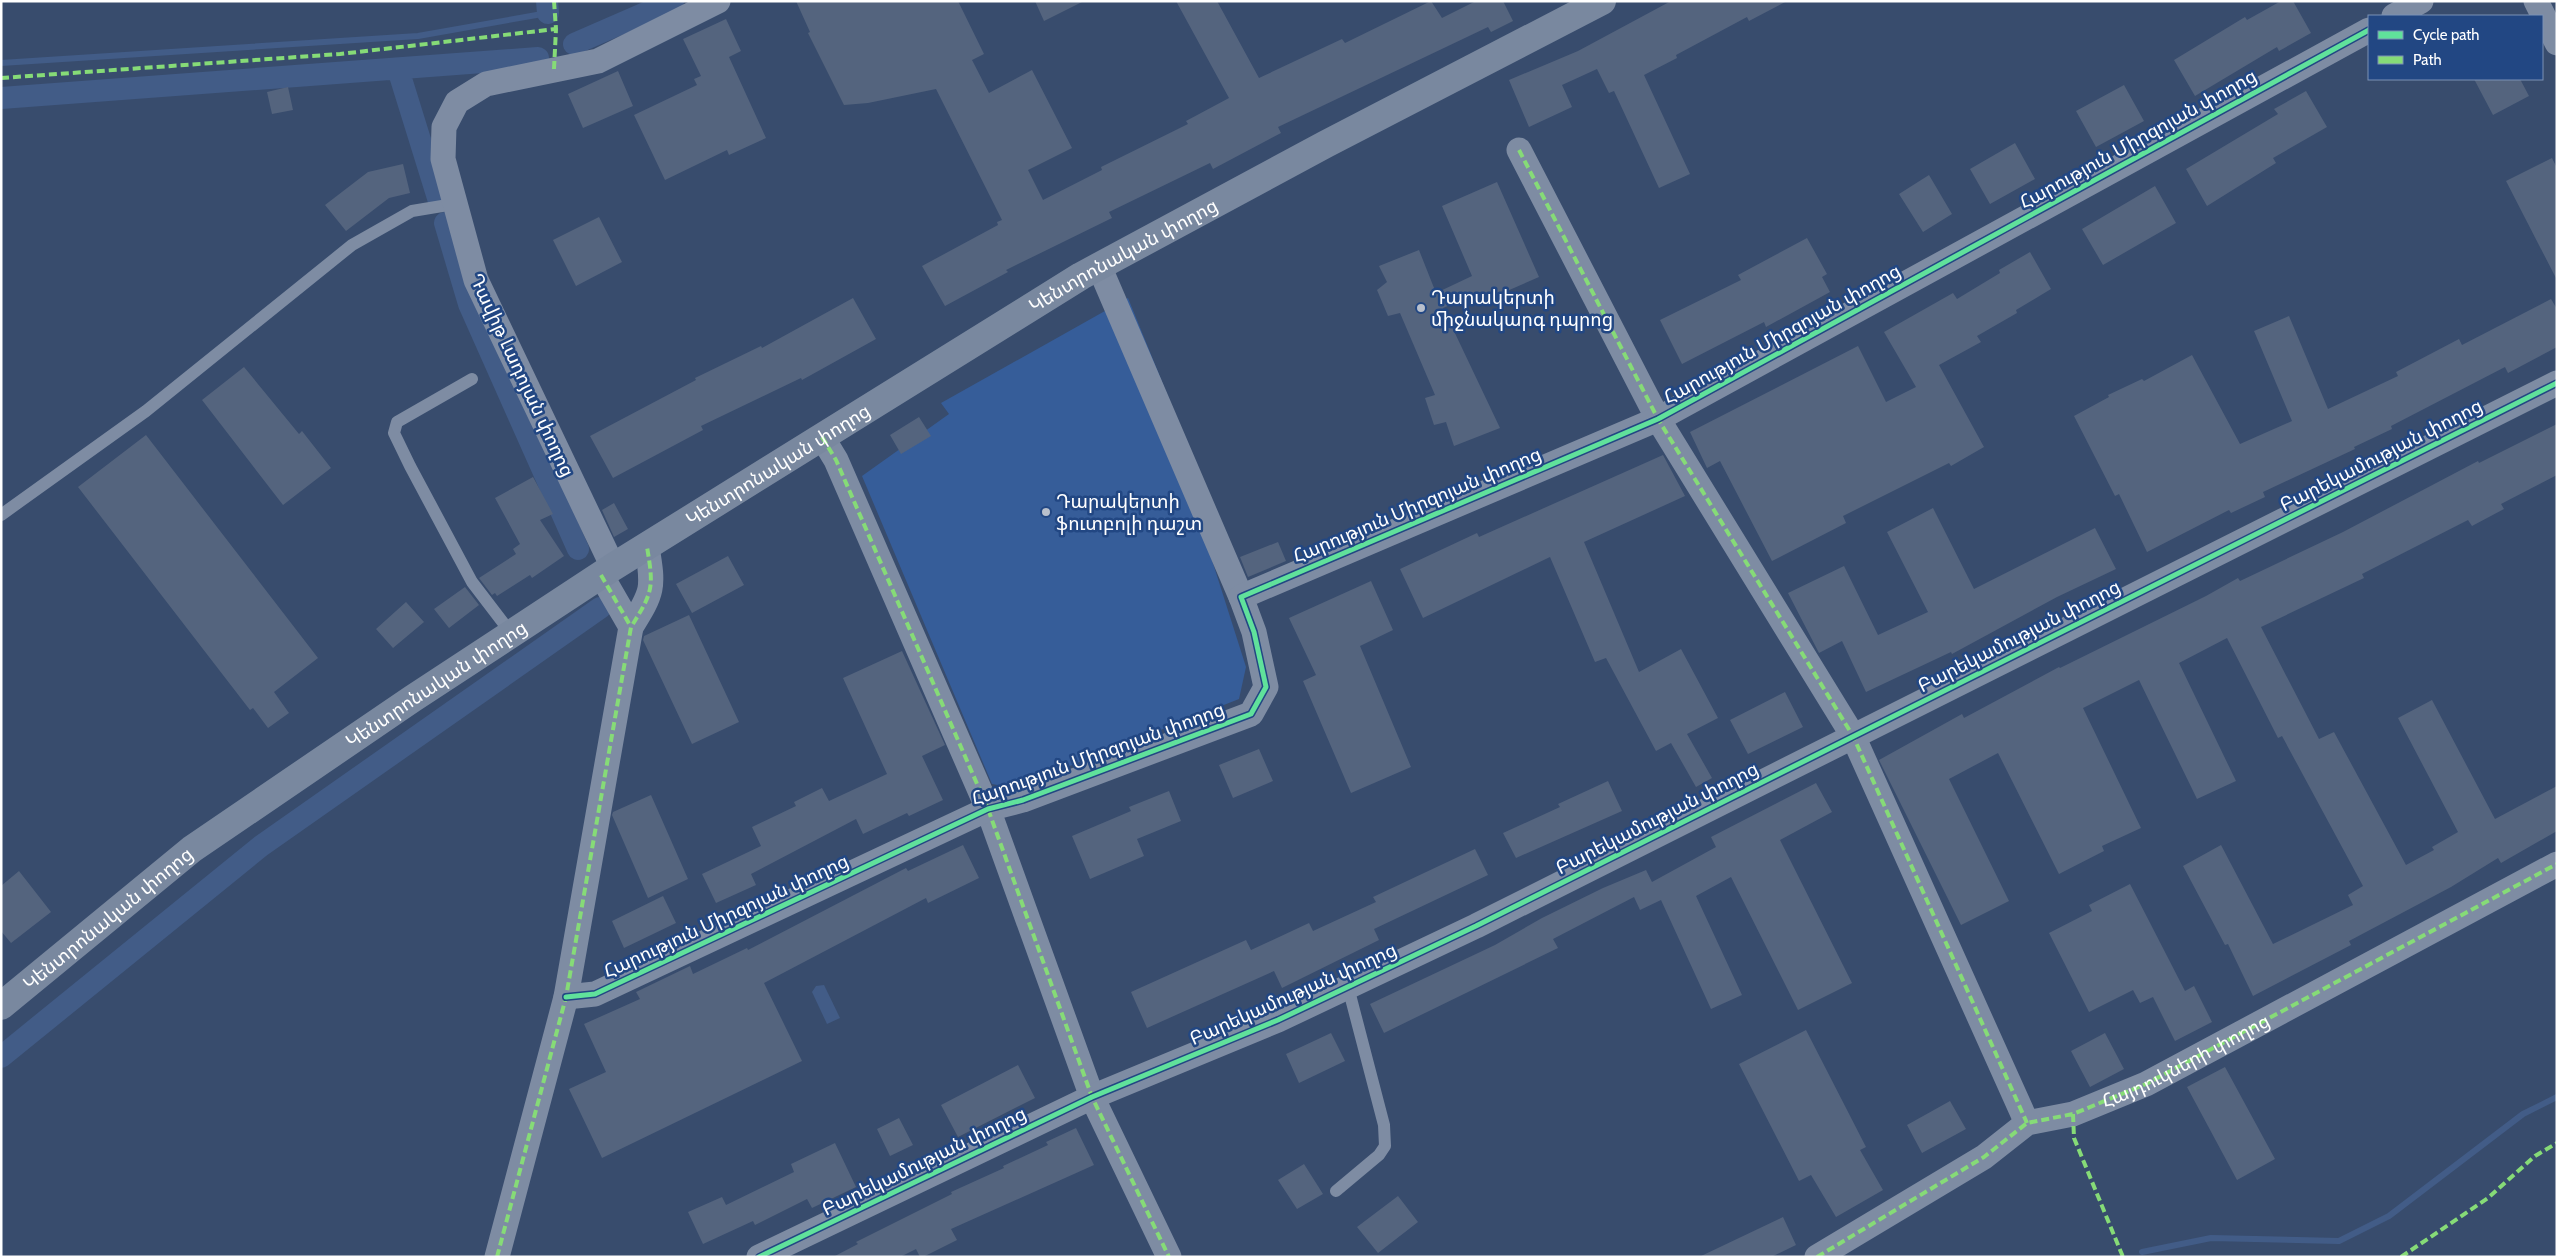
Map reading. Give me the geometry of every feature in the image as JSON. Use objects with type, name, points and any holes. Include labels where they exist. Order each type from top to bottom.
[{"type":"main road","name":"Կենտրոնական փողոց","points":[[1,1006],[192,849],[511,633],[607,571],[1099,266],[1326,144],[1602,1]]},
{"type":"street","name":"Դավիթ Լադոյան փողոց","points":[[631,627],[476,280],[454,204],[444,159],[444,127],[458,102],[486,84],[598,61],[718,1]]},
{"type":"street","points":[[2396,15],[2421,1]]},
{"type":"street","points":[[2536,1],[2557,43]]},
{"type":"street","name":"Հարություն Միրզոյան փողոց","points":[[566,997],[595,994],[988,809],[1023,800],[1251,714],[1266,686],[1254,632],[1241,597],[1658,419],[2368,31]]},
{"type":"street","points":[[1519,150],[1658,419],[1853,736],[2027,1123]]},
{"type":"street","points":[[1099,266],[1241,597]]},
{"type":"street","name":"Բարեկամության փողոց","points":[[759,1257],[1092,1097],[1278,1020],[1476,926],[2557,383]]},
{"type":"street","points":[[822,437],[836,460],[988,809],[1092,1097],[1169,1257]]},
{"type":"street","points":[[497,1257],[566,997],[631,627],[646,604],[652,583],[647,547]]},
{"type":"street","name":"Հայդուկների փողոց","points":[[1817,1257],[1984,1157],[2027,1123],[2073,1114],[2146,1084],[2557,864]]},
{"type":"lane","points":[[1,515],[146,411],[352,245],[412,211],[454,204]]},
{"type":"lane","points":[[472,378],[397,422],[394,433],[472,582],[511,633]]},
{"type":"lane","points":[[1336,1192],[1378,1155],[1385,1146],[1384,1125],[1348,987]]},
{"type":"shaded area","name":"Դարակերտի ֆուտբոլի դաշտ","points":[[1128,298],[1230,549],[1211,557],[1246,667],[1239,699],[1014,788],[992,784],[862,476],[949,414],[941,403]]},
{"type":"shaded area","points":[[824,985],[840,1018],[827,1024],[812,992],[816,986]]},
{"type":"building","points":[[796,1],[958,1],[984,54],[972,60],[989,93],[1032,70],[1072,148],[1028,170],[1043,200],[1102,170],[1101,167],[1188,124],[1186,121],[1229,98],[1176,1],[1217,1],[1259,78],[1342,39],[1345,43],[1431,1],[1442,18],[1476,1],[1503,1],[1513,21],[1491,32],[1488,27],[1278,127],[1281,133],[1213,169],[1210,163],[1109,212],[1112,218],[1006,270],[1008,272],[945,306],[922,266],[998,225],[997,222],[1002,220],[936,89],[868,103],[844,105],[808,33],[810,32]]},
{"type":"building","points":[[1035,1],[1084,1],[1044,21]]},
{"type":"building","points":[[1671,1],[1787,1],[1749,21],[1747,17],[1676,55],[1677,58],[1644,75],[1690,174],[1659,188],[1614,91],[1609,93],[1597,69],[1562,85],[1572,107],[1529,127],[1509,80],[1578,51]]},
{"type":"building","points":[[2281,1],[2293,1],[2311,33],[2279,51],[2277,47],[2195,96],[2174,60],[2245,17],[2247,20]]},
{"type":"building","points":[[726,19],[741,51],[729,57],[766,138],[729,155],[727,150],[665,180],[634,115],[697,85],[694,79],[701,76],[683,39]]},
{"type":"building","points":[[618,71],[633,106],[583,128],[568,94]]},
{"type":"building","points":[[2475,80],[2521,80],[2529,96],[2493,115]]},
{"type":"building","points":[[2124,85],[2144,121],[2096,147],[2076,111]]},
{"type":"building","points":[[288,87],[293,110],[272,114],[267,92]]},
{"type":"building","points":[[2306,91],[2327,127],[2273,158],[2276,163],[2207,206],[2186,169],[2278,114],[2274,109]]},
{"type":"building","points":[[2015,143],[2035,179],[1990,204],[1970,169]]},
{"type":"building","points":[[2552,158],[2557,168],[2557,280],[2506,181]]},
{"type":"building","points":[[403,164],[410,193],[389,198],[346,231],[325,205],[368,172]]},
{"type":"building","points":[[1929,175],[1952,214],[1923,232],[1899,194]]},
{"type":"building","points":[[1497,182],[1539,277],[1484,301],[1480,292],[1443,308],[1500,428],[1454,446],[1446,422],[1434,425],[1425,398],[1435,395],[1400,313],[1388,316],[1377,290],[1387,282],[1379,266],[1419,250],[1436,293],[1472,276],[1442,206]]},
{"type":"building","points":[[2155,186],[2176,223],[2103,265],[2082,229]]},
{"type":"building","points":[[599,217],[622,262],[576,286],[553,240]]},
{"type":"building","points":[[1807,238],[1827,274],[1822,277],[1830,292],[1766,327],[1764,322],[1682,364],[1660,320],[1741,280],[1738,275]]},
{"type":"building","points":[[2030,252],[2051,289],[2016,310],[2017,313],[1977,336],[1981,342],[1939,365],[1984,447],[1951,466],[1949,463],[1843,516],[1846,523],[1772,561],[1720,461],[1707,468],[1690,432],[1858,346],[1886,402],[1916,387],[1884,332],[1953,293],[1957,299],[2000,273],[1999,270]]},
{"type":"building","points":[[853,298],[876,339],[802,380],[801,378],[701,426],[703,430],[613,478],[590,436],[696,380],[695,378],[761,346],[762,348]]},
{"type":"building","points":[[2551,299],[2557,309],[2557,347],[2508,373],[2505,367],[2391,426],[2392,429],[2354,447],[2355,449],[2263,492],[2265,497],[2231,513],[2229,510],[2147,552],[2119,494],[2115,496],[2074,416],[2109,397],[2108,395],[2142,379],[2144,381],[2192,355],[2240,444],[2292,421],[2254,331],[2289,316],[2328,409],[2398,376],[2396,372],[2459,339],[2462,345]]},
{"type":"building","points":[[244,367],[299,434],[302,431],[331,468],[283,505],[202,400]]},
{"type":"building","points":[[919,417],[931,436],[901,454],[890,435]]},
{"type":"building","points":[[2557,424],[2557,475],[2501,504],[2504,509],[2472,526],[2468,520],[2362,574],[2364,578],[2261,627],[2319,739],[2334,732],[2406,865],[2434,850],[2432,847],[2458,832],[2398,718],[2432,700],[2495,819],[2557,786],[2557,831],[2501,863],[2498,858],[2451,887],[2349,941],[2351,945],[2253,996],[2228,944],[2225,945],[2183,866],[2221,845],[2273,944],[2353,905],[2348,895],[2363,886],[2282,736],[2278,738],[2227,638],[2179,663],[2236,781],[2197,799],[2139,680],[2083,708],[2141,828],[2102,846],[2104,851],[2059,874],[1998,753],[1949,779],[2009,901],[1961,925],[1879,760],[1962,714],[1964,718],[2059,667],[2206,596],[2238,578],[2240,581],[2343,532],[2478,461],[2479,463]]},
{"type":"building","points":[[146,435],[318,658],[274,692],[289,713],[268,728],[253,708],[250,710],[78,487]]},
{"type":"building","points":[[1663,455],[1685,496],[1584,542],[1639,672],[1681,649],[1718,718],[1687,734],[1712,778],[1696,787],[1671,743],[1656,751],[1606,658],[1595,662],[1550,557],[1423,618],[1400,569],[1477,533],[1479,537]]},
{"type":"building","points":[[533,477],[553,514],[540,520],[564,556],[532,578],[530,575],[497,596],[495,593],[492,595],[479,578],[516,554],[513,549],[520,544],[495,498]]},
{"type":"building","points":[[614,503],[628,529],[614,537],[602,510]]},
{"type":"building","points":[[1933,508],[1974,589],[2095,528],[2116,569],[2057,597],[1952,654],[1951,652],[1866,692],[1842,641],[1819,653],[1788,593],[1844,566],[1878,635],[1928,612],[1887,532]]},
{"type":"building","points":[[1278,542],[1286,561],[1248,577],[1240,557]]},
{"type":"building","points":[[728,556],[744,585],[692,613],[676,584]]},
{"type":"building","points":[[1371,581],[1393,630],[1360,646],[1411,767],[1351,793],[1303,681],[1316,675],[1289,618]]},
{"type":"building","points":[[465,587],[479,605],[449,628],[434,609]]},
{"type":"building","points":[[406,602],[424,622],[393,648],[376,629]]},
{"type":"building","points":[[689,615],[739,722],[692,744],[643,640],[644,636]]},
{"type":"building","points":[[902,651],[945,745],[922,756],[943,800],[909,816],[907,813],[863,834],[856,819],[751,874],[756,885],[716,903],[702,874],[761,846],[752,827],[796,806],[794,802],[822,788],[829,801],[887,774],[843,678]]},
{"type":"building","points":[[1785,692],[1803,727],[1748,754],[1730,720]]},
{"type":"building","points":[[1259,749],[1273,781],[1233,798],[1219,765]]},
{"type":"building","points":[[1608,781],[1622,811],[1516,858],[1503,833],[1560,807],[1558,804]]},
{"type":"building","points":[[1816,783],[1832,812],[1780,840],[1852,983],[1798,1010],[1731,877],[1696,896],[1742,995],[1711,1009],[1661,900],[1640,910],[1634,897],[1553,939],[1558,948],[1384,1033],[1370,1004],[1495,945],[1542,918],[1603,888],[1646,870],[1652,882],[1716,847],[1711,837]]},
{"type":"building","points":[[1169,791],[1181,821],[1137,839],[1144,856],[1090,879],[1072,836],[1131,811],[1129,807]]},
{"type":"building","points":[[651,795],[688,879],[648,898],[612,815],[613,812]]},
{"type":"building","points":[[963,845],[979,878],[928,903],[926,898],[764,983],[802,1061],[602,1158],[569,1089],[606,1072],[584,1024],[640,999],[636,992],[690,966],[693,974],[747,948],[748,950],[906,868],[908,871]]},
{"type":"building","points":[[1475,849],[1488,875],[1374,929],[1379,940],[1282,988],[1274,971],[1147,1028],[1131,992],[1246,940],[1251,950],[1309,923],[1313,931],[1376,902],[1373,897]]},
{"type":"building","points":[[19,871],[51,912],[11,943],[1,931],[1,886]]},
{"type":"building","points":[[2130,884],[2185,991],[2194,986],[2212,1022],[2175,1041],[2153,997],[2140,1003],[2133,990],[2089,1012],[2049,933],[2092,911],[2089,905]]},
{"type":"building","points":[[663,896],[676,923],[624,948],[612,921]]},
{"type":"building","points":[[1806,1030],[1866,1147],[1860,1150],[1883,1190],[1836,1217],[1811,1175],[1799,1181],[1739,1064]]},
{"type":"building","points":[[1331,1033],[1345,1061],[1299,1083],[1286,1054]]},
{"type":"building","points":[[2105,1033],[2124,1069],[2090,1087],[2071,1051]]},
{"type":"building","points":[[1018,1065],[1035,1098],[958,1137],[941,1105]]},
{"type":"building","points":[[2225,1067],[2275,1159],[2237,1180],[2187,1087]]},
{"type":"building","points":[[1950,1101],[1966,1129],[1922,1153],[1907,1125]]},
{"type":"building","points":[[899,1118],[913,1145],[890,1156],[877,1129]]},
{"type":"building","points":[[1076,1128],[1094,1165],[951,1229],[957,1240],[923,1257],[920,1257],[916,1249],[900,1257],[833,1257],[858,1244],[856,1242],[952,1194],[951,1192],[1004,1168],[1003,1166],[1048,1145],[1046,1142]]},
{"type":"building","points":[[835,1143],[856,1187],[812,1208],[807,1199],[755,1225],[753,1221],[703,1244],[688,1212],[722,1197],[726,1205],[794,1172],[791,1164]]},
{"type":"building","points":[[1304,1164],[1323,1194],[1297,1209],[1278,1180]]},
{"type":"building","points":[[1398,1196],[1418,1222],[1378,1253],[1357,1227]]},
{"type":"building","points":[[1783,1217],[1796,1245],[1771,1257],[1699,1257]]},
{"type":"waterway","points":[[547,1],[548,13]]},
{"type":"waterway","points":[[574,44],[673,1]]},
{"type":"waterway","points":[[1,63],[418,36],[548,13]]},
{"type":"waterway","points":[[1,98],[538,58]]},
{"type":"waterway","points":[[398,69],[438,198]]},
{"type":"waterway","points":[[445,223],[469,304],[578,549]]},
{"type":"waterway","points":[[1,1057],[261,846],[600,608]]},
{"type":"waterway","points":[[2142,1252],[2211,1238],[2339,1241],[2389,1216],[2523,1114],[2557,1097]]},
{"type":"marked path","points":[[554,1],[556,29],[554,69]]},
{"type":"marked path","points":[[1,78],[340,54],[556,29]]},
{"type":"marked path","points":[[1519,150],[1658,419],[1853,736],[2027,1123]]},
{"type":"marked path","points":[[822,437],[836,460],[988,809],[1092,1097],[1169,1257]]},
{"type":"marked path","points":[[497,1257],[566,997],[631,627],[644,606],[650,589],[651,572],[647,547]]},
{"type":"marked path","points":[[601,575],[631,627]]},
{"type":"marked path","points":[[1817,1257],[1984,1157],[2027,1123],[2073,1114],[2146,1084],[2557,864]]},
{"type":"marked path","points":[[2073,1114],[2074,1138],[2123,1257]]},
{"type":"marked path","points":[[2401,1257],[2488,1198],[2535,1156],[2557,1143]]},
{"type":"cycle path","points":[[566,997],[595,994],[988,809],[1023,800],[1251,714],[1266,687],[1254,632],[1241,597],[1658,419],[2368,31]]},
{"type":"cycle path","points":[[759,1257],[1092,1097],[1278,1020],[1476,926],[2557,383]]},
{"type":"place","name":"Դարակերտի միջնակարգ դպրոց","points":[[1421,308]]},
{"type":"place","name":"Դարակերտի ֆուտբոլի դաշտ","points":[[1046,512]]}]
